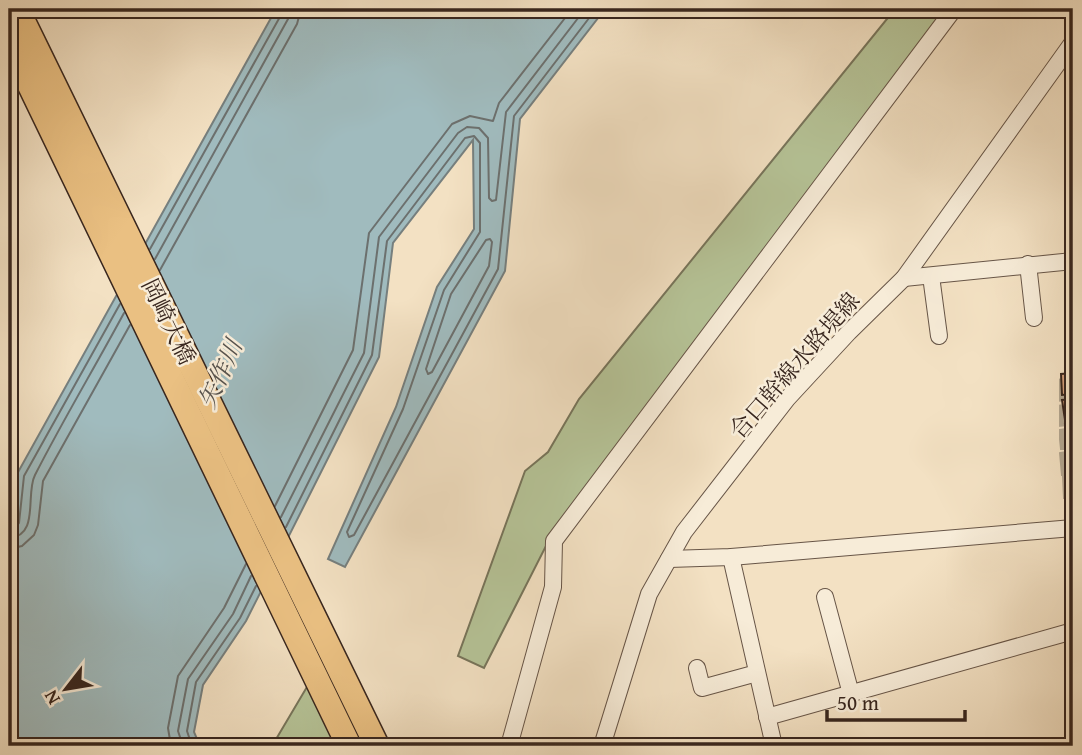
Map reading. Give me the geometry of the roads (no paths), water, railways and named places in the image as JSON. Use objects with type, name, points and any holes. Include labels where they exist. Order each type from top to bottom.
[{"type":"main road","name":"岡崎大橋","points":[[17,9],[377,746]]},
{"type":"main road","name":"岡崎大橋","points":[[9,42],[349,746]]},
{"type":"street","points":[[509,746],[553,587],[554,541],[954,9]]},
{"type":"street","name":"合口幹線水路堤線","points":[[602,746],[649,594],[684,532],[787,399],[904,278],[1073,42]]},
{"type":"street","points":[[904,278],[1073,261]]},
{"type":"street","points":[[1028,264],[1034,318]]},
{"type":"street","points":[[931,276],[939,336]]},
{"type":"street","points":[[668,559],[1073,528]]},
{"type":"street","points":[[731,556],[774,746]]},
{"type":"street","points":[[825,597],[851,694]]},
{"type":"street","points":[[767,717],[1073,631]]},
{"type":"street","points":[[697,668],[702,688],[757,673]]},
{"type":"water","name":"矢作川","points":[[276,9],[605,9],[520,119],[505,271],[345,567],[328,559],[396,407],[437,287],[474,229],[473,140],[393,243],[379,357],[246,621],[203,685],[194,732],[200,746],[9,746],[9,555],[17,474]]}]
